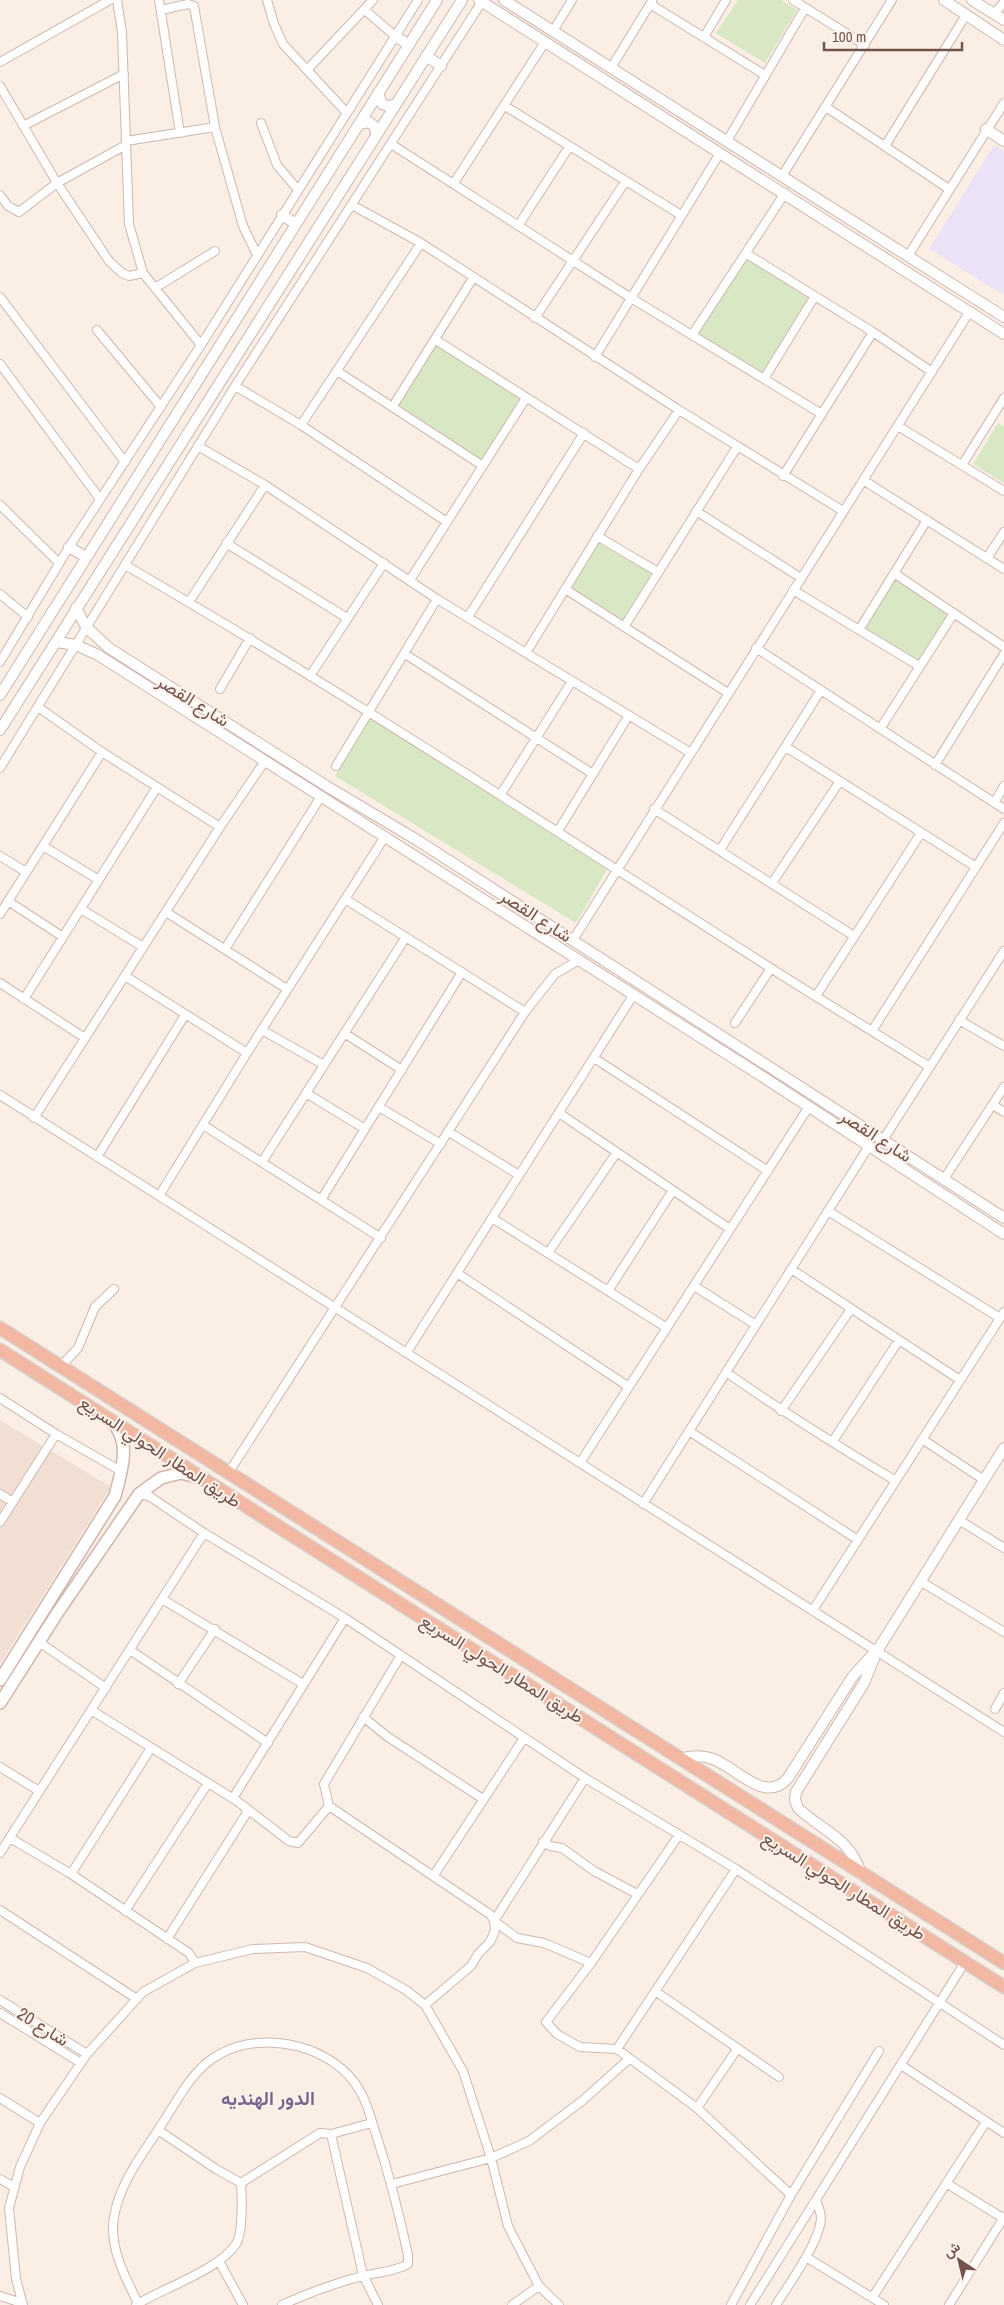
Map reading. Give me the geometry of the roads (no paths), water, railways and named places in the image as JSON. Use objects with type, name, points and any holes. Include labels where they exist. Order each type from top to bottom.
[{"type":"highway","name":"طريق المطار الحولي السريع","points":[[0,1328],[678,1759],[1004,1963]]},
{"type":"highway","name":"طريق المطار الحولي السريع","points":[[0,1350],[1004,1987]]},
{"type":"main road","points":[[0,1680],[115,1496],[121,1471],[124,1444],[117,1427],[110,1420]]},
{"type":"main road","points":[[0,1703],[50,1625],[139,1494],[161,1478],[181,1473],[201,1478]]},
{"type":"main road","points":[[40,1617],[47,1619],[50,1625]]},
{"type":"street","points":[[0,62],[110,0]]},
{"type":"street","points":[[117,0],[122,32],[129,224],[143,273],[201,345]]},
{"type":"street","points":[[159,0],[180,133]]},
{"type":"street","points":[[267,0],[274,24],[283,44],[346,112]]},
{"type":"street","points":[[307,70],[373,0]]},
{"type":"street","points":[[0,662],[69,546],[126,462],[201,345],[418,0]]},
{"type":"street","points":[[0,694],[437,0]]},
{"type":"street","points":[[0,730],[153,485],[462,0]]},
{"type":"street","points":[[504,0],[1004,317]]},
{"type":"street","points":[[553,31],[572,0]]},
{"type":"street","points":[[704,37],[726,0]]},
{"type":"street","points":[[792,0],[864,46]]},
{"type":"street","points":[[782,176],[892,0]]},
{"type":"street","points":[[944,0],[1004,40]]},
{"type":"street","points":[[972,0],[1004,20]]},
{"type":"street","points":[[0,768],[235,386],[481,1],[885,256],[1004,334]]},
{"type":"street","points":[[611,68],[651,2],[765,75]]},
{"type":"street","points":[[994,14],[1004,2]]},
{"type":"street","points":[[161,10],[188,4],[194,6],[215,127],[243,226],[257,255]]},
{"type":"street","points":[[727,141],[805,8]]},
{"type":"street","points":[[365,10],[408,45]]},
{"type":"street","points":[[885,146],[966,15]]},
{"type":"street","points":[[454,183],[546,42]]},
{"type":"street","points":[[426,56],[441,66]]},
{"type":"street","points":[[23,126],[124,74]]},
{"type":"street","points":[[0,86],[57,183],[108,261],[122,274],[129,276],[143,273]]},
{"type":"street","points":[[378,94],[382,104],[394,105]]},
{"type":"street","points":[[908,256],[1004,103]]},
{"type":"street","points":[[505,106],[681,215]]},
{"type":"street","points":[[826,107],[950,189]]},
{"type":"street","points":[[359,124],[367,122],[372,124],[376,133]]},
{"type":"street","points":[[261,123],[277,165],[298,190]]},
{"type":"street","points":[[0,195],[8,206],[19,212],[57,183],[126,143],[215,127]]},
{"type":"street","points":[[986,129],[1004,141]]},
{"type":"street","points":[[391,144],[631,298],[820,414]]},
{"type":"street","points":[[518,226],[569,147]]},
{"type":"street","points":[[595,357],[720,153]]},
{"type":"street","points":[[535,318],[625,182]]},
{"type":"street","points":[[692,335],[747,254],[785,193]]},
{"type":"street","points":[[352,205],[420,243],[737,447],[844,511]]},
{"type":"street","points":[[282,215],[296,224]]},
{"type":"street","points":[[864,244],[870,239],[871,232]]},
{"type":"street","points":[[300,425],[420,243]]},
{"type":"street","points":[[885,256],[885,250],[891,245]]},
{"type":"street","points":[[155,288],[215,251]]},
{"type":"street","points":[[747,254],[873,332],[932,372]]},
{"type":"street","points":[[267,270],[271,280],[276,282],[284,281]]},
{"type":"street","points":[[393,406],[473,278]]},
{"type":"street","points":[[764,379],[815,296]]},
{"type":"street","points":[[0,297],[126,462]]},
{"type":"street","points":[[246,302],[254,301],[259,303],[264,312]]},
{"type":"street","points":[[573,940],[616,869],[970,312]]},
{"type":"street","points":[[97,330],[161,407]]},
{"type":"street","points":[[783,476],[873,332]]},
{"type":"street","points":[[436,340],[639,469]]},
{"type":"street","points":[[0,364],[100,499]]},
{"type":"street","points":[[337,371],[483,466]]},
{"type":"street","points":[[235,386],[300,425],[447,522]]},
{"type":"street","points":[[410,580],[526,398]]},
{"type":"street","points":[[962,465],[1004,398]]},
{"type":"street","points":[[526,652],[639,469],[679,410]]},
{"type":"street","points":[[996,413],[1004,418]]},
{"type":"street","points":[[898,426],[1004,491]]},
{"type":"street","points":[[468,617],[584,433]]},
{"type":"street","points":[[198,446],[265,485],[438,599],[691,753]]},
{"type":"street","points":[[624,627],[737,447]]},
{"type":"street","points":[[137,474],[141,484],[153,485]]},
{"type":"street","points":[[863,480],[1004,569]]},
{"type":"street","points":[[188,602],[265,485]]},
{"type":"street","points":[[120,503],[132,504],[136,513]]},
{"type":"street","points":[[0,505],[59,563]]},
{"type":"street","points":[[696,511],[801,578]]},
{"type":"street","points":[[859,630],[927,520]]},
{"type":"street","points":[[987,558],[1004,532]]},
{"type":"street","points":[[597,536],[658,572]]},
{"type":"street","points":[[226,542],[347,618]]},
{"type":"street","points":[[69,546],[86,557]]},
{"type":"street","points":[[310,676],[384,562]]},
{"type":"street","points":[[125,565],[250,638],[369,712],[928,1066]]},
{"type":"street","points":[[894,573],[1004,647]]},
{"type":"street","points":[[565,589],[728,693]]},
{"type":"street","points":[[793,590],[920,666]]},
{"type":"street","points":[[0,594],[28,617]]},
{"type":"street","points":[[336,766],[438,599]]},
{"type":"street","name":"شارع القصر","points":[[76,608],[86,627],[110,648],[328,786],[427,846],[1004,1218]]},
{"type":"street","points":[[880,728],[954,613]]},
{"type":"street","points":[[220,689],[250,638]]},
{"type":"street","points":[[56,642],[76,645],[98,655],[320,798],[634,994],[1004,1234]]},
{"type":"street","points":[[756,648],[1004,809]]},
{"type":"street","points":[[405,654],[593,774]]},
{"type":"street","points":[[936,765],[1004,654]]},
{"type":"street","points":[[500,794],[572,681]]},
{"type":"street","points":[[720,850],[821,690]]},
{"type":"street","points":[[38,707],[102,752],[220,827]]},
{"type":"street","points":[[558,831],[629,715]]},
{"type":"street","points":[[786,746],[976,867]]},
{"type":"street","points":[[0,914],[102,752]]},
{"type":"street","points":[[34,1118],[220,827],[265,761]]},
{"type":"street","points":[[772,883],[840,781]]},
{"type":"street","points":[[994,803],[1004,786]]},
{"type":"street","points":[[24,998],[157,787]]},
{"type":"street","points":[[225,949],[320,798]]},
{"type":"street","points":[[654,810],[854,936]]},
{"type":"street","points":[[872,1031],[1004,823]]},
{"type":"street","points":[[816,996],[921,833]]},
{"type":"street","points":[[401,849],[408,844],[410,836]]},
{"type":"street","points":[[159,1196],[287,989],[384,838]]},
{"type":"street","points":[[43,846],[99,880]]},
{"type":"street","points":[[417,859],[419,851],[427,846]]},
{"type":"street","points":[[0,856],[26,872]]},
{"type":"street","points":[[345,899],[525,1012]]},
{"type":"street","points":[[8,902],[63,937]]},
{"type":"street","points":[[81,909],[143,947]]},
{"type":"street","points":[[166,912],[287,989]]},
{"type":"street","points":[[262,1162],[406,937]]},
{"type":"street","points":[[883,1140],[928,1066],[1004,951]]},
{"type":"street","points":[[229,1472],[525,1012],[555,974],[579,960]]},
{"type":"street","points":[[996,963],[1004,968]]},
{"type":"street","points":[[735,1022],[771,968]]},
{"type":"street","points":[[321,1200],[462,972]]},
{"type":"street","points":[[125,976],[247,1053]]},
{"type":"street","points":[[0,983],[85,1038]]},
{"type":"street","points":[[407,1352],[634,994]]},
{"type":"street","points":[[97,1157],[185,1015]]},
{"type":"street","points":[[959,1020],[1004,1046]]},
{"type":"street","points":[[262,1030],[324,1065]]},
{"type":"street","points":[[344,1033],[402,1070]]},
{"type":"street","points":[[746,1066],[752,1061],[751,1055]]},
{"type":"street","points":[[594,1058],[768,1171]]},
{"type":"street","points":[[777,1086],[777,1079],[783,1076]]},
{"type":"street","points":[[944,1179],[1004,1087]]},
{"type":"street","points":[[306,1093],[365,1130]]},
{"type":"street","points":[[0,1095],[1004,1732]]},
{"type":"street","points":[[993,1105],[1004,1112]]},
{"type":"street","points":[[379,1107],[441,1144]]},
{"type":"street","points":[[580,1463],[808,1108]]},
{"type":"street","points":[[559,1113],[730,1229]]},
{"type":"street","points":[[203,1125],[381,1238]]},
{"type":"street","points":[[449,1132],[519,1175]]},
{"type":"street","points":[[643,1504],[869,1146]]},
{"type":"street","points":[[548,1253],[617,1152]]},
{"type":"street","points":[[608,1291],[673,1190]]},
{"type":"street","points":[[813,1610],[1002,1315],[828,1211]]},
{"type":"street","points":[[492,1218],[667,1328]]},
{"type":"street","points":[[791,1270],[960,1380]]},
{"type":"street","points":[[457,1273],[629,1387]]},
{"type":"street","points":[[694,1286],[756,1325]]},
{"type":"street","points":[[61,1366],[78,1348],[95,1307],[114,1289]]},
{"type":"street","points":[[781,1411],[851,1308]]},
{"type":"street","points":[[833,1441],[899,1340]]},
{"type":"street","points":[[726,1372],[781,1411],[896,1481]]},
{"type":"street","points":[[0,1398],[56,1434],[121,1471]]},
{"type":"street","points":[[689,1431],[858,1540]]},
{"type":"street","points":[[0,1522],[56,1434]]},
{"type":"street","points":[[922,1439],[984,1480]]},
{"type":"street","points":[[861,1874],[856,1858],[846,1845],[801,1811],[796,1804],[795,1796],[864,1684],[877,1651],[1004,1448]]},
{"type":"street","points":[[0,1494],[13,1502]]},
{"type":"street","points":[[139,1494],[149,1496],[204,1533],[345,1618],[584,1778],[736,1869],[1004,2046]]},
{"type":"street","points":[[959,1520],[1004,1548]]},
{"type":"street","points":[[0,1853],[204,1533]]},
{"type":"street","points":[[920,1581],[1004,1632]]},
{"type":"street","points":[[162,1599],[192,1618],[215,1629],[303,1684]]},
{"type":"street","points":[[233,1798],[345,1618]]},
{"type":"street","points":[[178,1684],[215,1629]]},
{"type":"street","points":[[39,1642],[106,1688]]},
{"type":"street","points":[[130,1650],[268,1743]]},
{"type":"street","points":[[678,1759],[693,1756],[708,1757],[722,1762],[762,1787],[772,1788],[781,1785],[788,1778],[853,1676],[877,1651]]},
{"type":"street","points":[[401,1655],[362,1717],[324,1784],[329,1806],[434,1875],[518,1938],[544,1943],[591,1963]]},
{"type":"street","points":[[994,1709],[1004,1693]]},
{"type":"street","points":[[91,1710],[233,1798],[289,1841],[298,1843],[329,1806]]},
{"type":"street","points":[[362,1717],[388,1737],[483,1799]]},
{"type":"street","points":[[434,1875],[524,1738]]},
{"type":"street","points":[[71,1874],[150,1748]]},
{"type":"street","points":[[0,1767],[40,1791]]},
{"type":"street","points":[[425,2004],[472,1966],[478,1954],[490,1942],[495,1931],[494,1921],[584,1778]]},
{"type":"street","points":[[125,1911],[208,1783]]},
{"type":"street","points":[[167,1939],[248,1811]]},
{"type":"street","points":[[679,1834],[636,1894],[591,1963],[546,2022],[557,2034],[580,2047],[617,2049],[697,2108],[791,2195]]},
{"type":"street","points":[[10,1838],[71,1874],[190,1953],[195,1963]]},
{"type":"street","points":[[543,1842],[562,1848],[594,1871],[636,1894]]},
{"type":"street","points":[[617,2049],[736,1869]]},
{"type":"street","points":[[0,1910],[137,1999]]},
{"type":"street","points":[[23,2304],[16,2279],[9,2208],[14,2188],[25,2153],[40,2123],[87,2054],[143,1992],[195,1963],[253,1949],[304,1947],[367,1968],[406,1990],[425,2004],[463,2071],[491,2158],[508,2226],[539,2286],[559,2305]]},
{"type":"street","points":[[750,2305],[965,1962]]},
{"type":"street","points":[[656,1991],[780,2076]]},
{"type":"street","name":"شارع 20","points":[[0,2000],[87,2054]]},
{"type":"street","name":"شارع 20","points":[[0,2012],[81,2063]]},
{"type":"street","points":[[241,2183],[243,2203],[237,2244],[219,2261],[137,2304],[117,2254],[113,2224],[122,2188],[136,2161],[186,2086],[203,2067],[220,2054],[247,2045],[281,2042],[316,2053],[343,2069],[361,2091],[372,2123],[392,2184],[408,2254],[408,2264],[399,2269],[363,2276],[313,2292],[282,2305]]},
{"type":"street","points":[[697,2108],[738,2048]]},
{"type":"street","points":[[731,2305],[791,2195],[879,2052]]},
{"type":"street","points":[[392,2184],[491,2158],[528,2141],[582,2101],[630,2059]]},
{"type":"street","points":[[900,2065],[1004,2133]]},
{"type":"street","points":[[0,2098],[40,2123]]},
{"type":"street","points":[[872,2298],[986,2122]]},
{"type":"street","points":[[241,2183],[320,2133],[331,2134],[372,2123]]},
{"type":"street","points":[[158,2130],[216,2169],[241,2183]]},
{"type":"street","points":[[331,2134],[363,2276],[378,2305]]},
{"type":"street","points":[[0,2179],[14,2188]]},
{"type":"street","points":[[946,2183],[1004,2218],[949,2305]]},
{"type":"street","points":[[776,2305],[806,2257],[821,2218],[816,2200]]},
{"type":"street","points":[[806,2257],[884,2305]]},
{"type":"street","points":[[219,2261],[243,2305]]},
{"type":"street","points":[[512,2305],[539,2286]]},
{"type":"street","points":[[0,2296],[23,2304]]},
{"type":"district","name":"الدور الهنديه","points":[[268,2098]]}]
